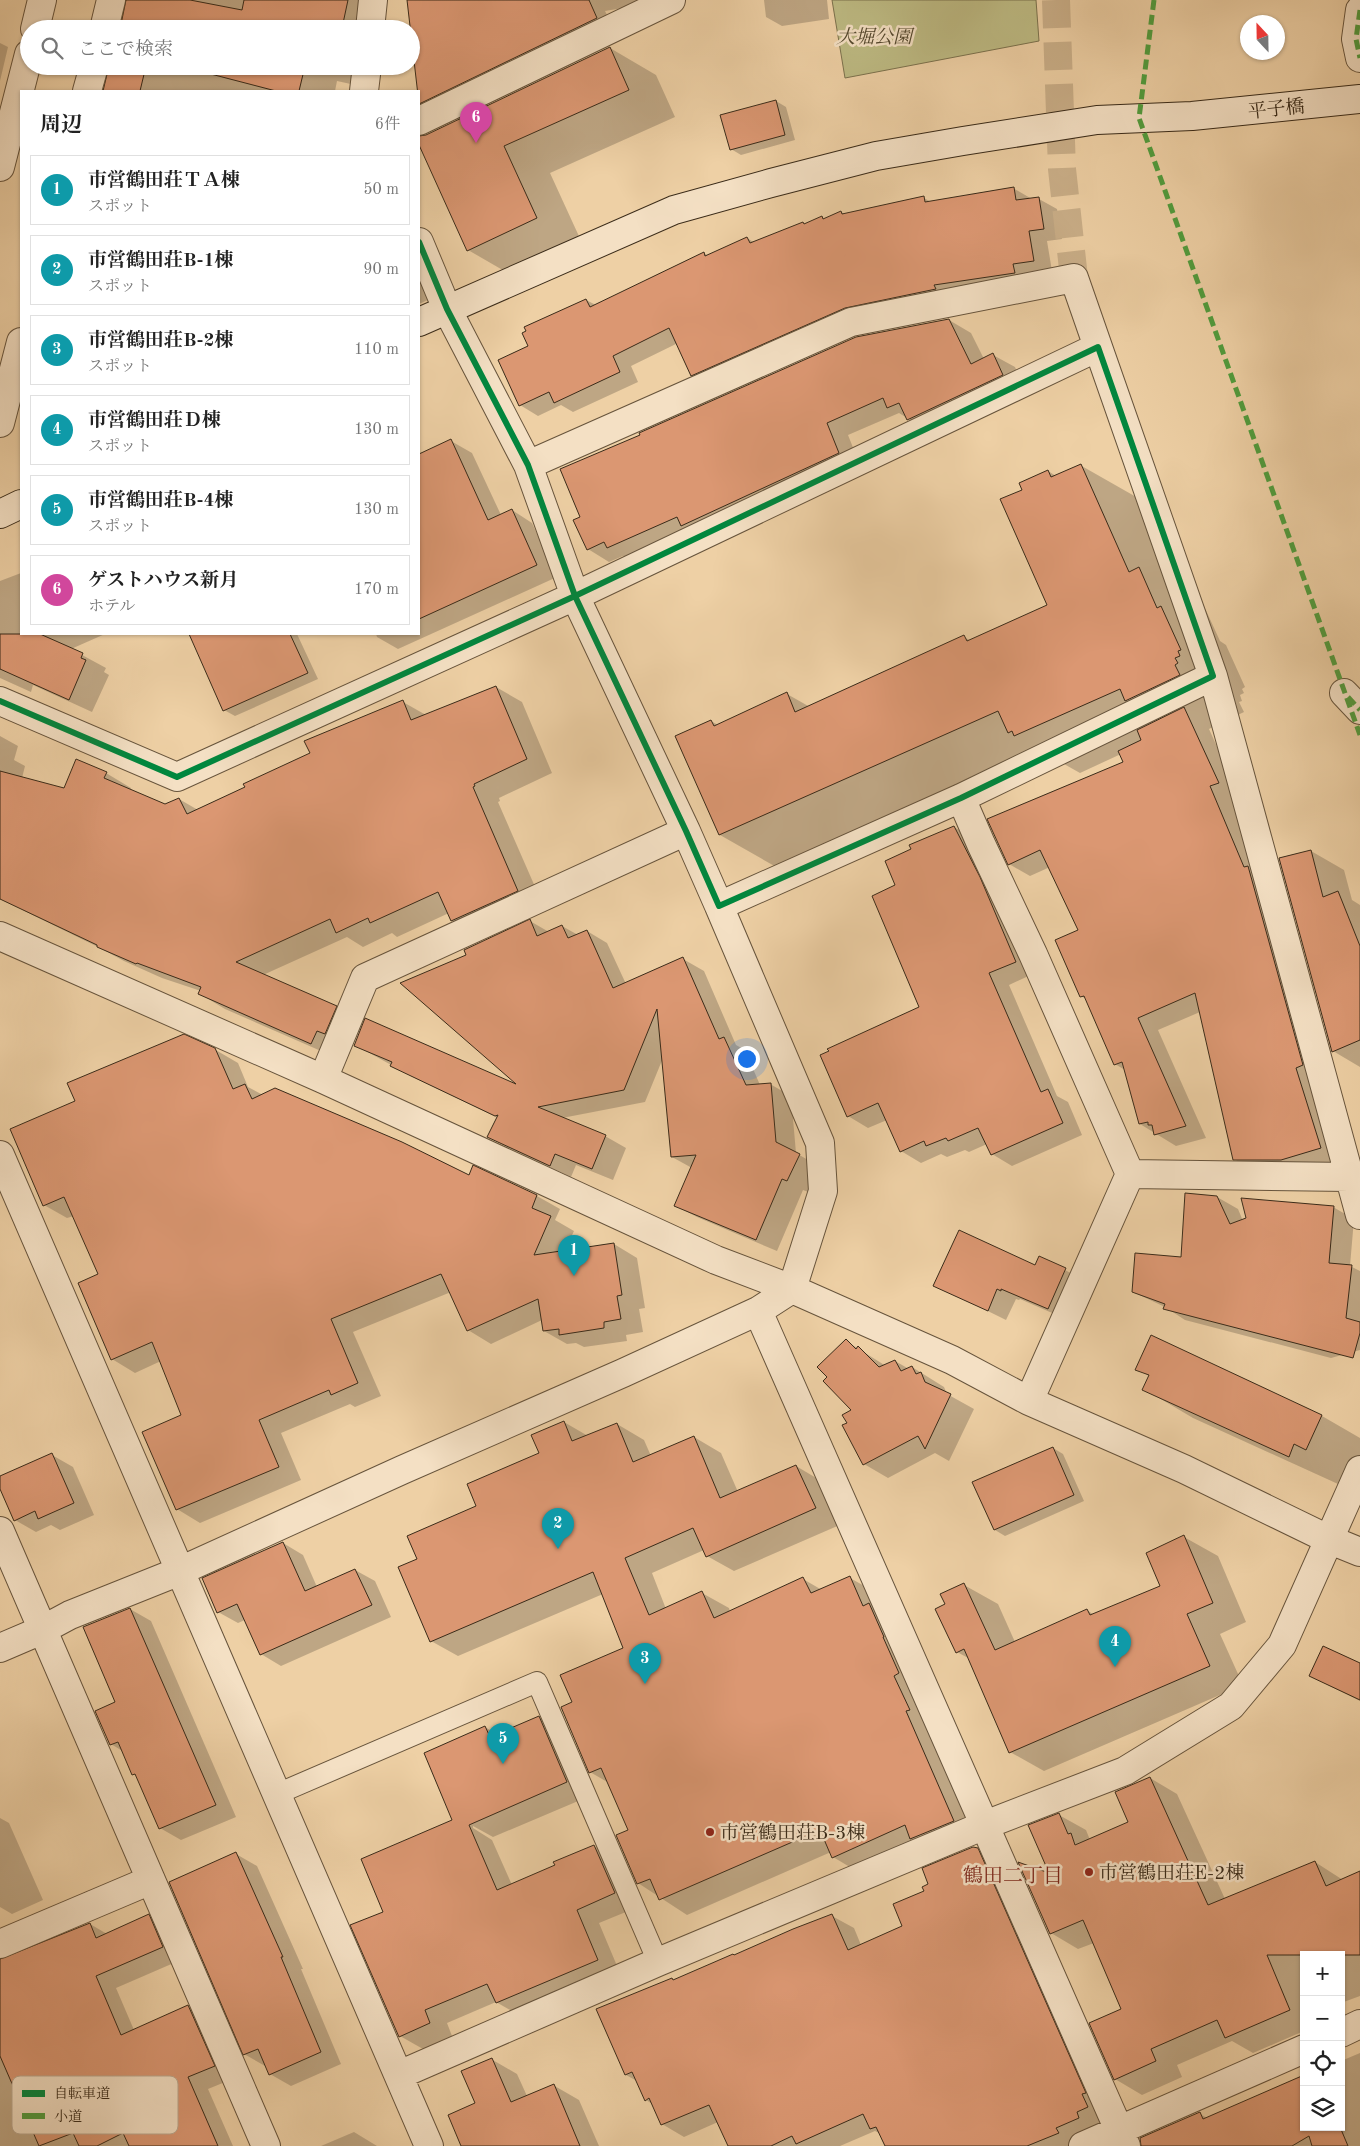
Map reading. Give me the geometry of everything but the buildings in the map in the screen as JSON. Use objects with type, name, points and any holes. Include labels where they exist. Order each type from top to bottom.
[{"type":"street","points":[[37,20],[42,0]]},
{"type":"street","points":[[106,20],[111,0]]},
{"type":"street","points":[[371,20],[373,0]]},
{"type":"street","points":[[420,121],[671,0]]},
{"type":"street","points":[[1360,10],[1356,39],[1360,58]]},
{"type":"street","points":[[0,167],[24,75]]},
{"type":"street","points":[[87,90],[91,75]]},
{"type":"street","points":[[364,90],[365,75]]},
{"type":"street","name":"平子橋","points":[[420,322],[674,210],[876,156],[1097,120],[1192,116],[1360,99]]},
{"type":"street","points":[[0,1648],[42,1630],[70,1615],[180,1571],[758,1311],[792,1289],[823,1191],[820,1143],[686,831],[575,596],[528,465],[447,310],[420,244]]},
{"type":"street","points":[[528,465],[852,322],[1074,278],[1213,676],[1354,1176],[1360,1215]]},
{"type":"street","points":[[0,423],[20,346]]},
{"type":"street","points":[[0,701],[177,777],[575,596],[1098,347]]},
{"type":"street","points":[[0,514],[20,504]]},
{"type":"street","points":[[719,906],[961,798],[1213,676]]},
{"type":"street","points":[[961,798],[1033,954],[1130,1174],[1029,1401]]},
{"type":"street","points":[[323,1079],[365,978],[686,831]]},
{"type":"street","points":[[0,936],[323,1079],[716,1260],[792,1289],[952,1360],[1029,1401],[1184,1469],[1328,1539],[1360,1552]]},
{"type":"street","points":[[0,1155],[430,2146]]},
{"type":"street","points":[[1130,1174],[1354,1176]]},
{"type":"street","points":[[758,1311],[1122,2138]]},
{"type":"street","points":[[398,2075],[658,1962],[984,1825],[1125,1771],[1231,1706],[1282,1644],[1360,1470]]},
{"type":"street","points":[[0,1531],[266,2146]]},
{"type":"street","points":[[0,1944],[151,1880]]},
{"type":"street","points":[[1345,2030],[1360,2024]]},
{"type":"street","points":[[1083,2146],[1122,2138],[1300,2051]]},
{"type":"lane","points":[[277,1794],[537,1682],[658,1962]]},
{"type":"green space","name":"大堀公園","points":[[832,0],[1036,0],[1039,41],[845,78]]},
{"type":"tunnel","points":[[1056,0],[1062,169],[1074,278]]},
{"type":"marked path","points":[[1154,0],[1139,118],[1360,735]]},
{"type":"marked path","points":[[1360,10],[1356,39],[1360,58]]},
{"type":"marked path","points":[[1348,697],[1360,710]]},
{"type":"cycle path","points":[[420,244],[447,309],[528,465],[575,596]]},
{"type":"cycle path","points":[[1098,347],[1213,676],[961,798],[719,906],[686,831],[575,596],[1098,347]]},
{"type":"cycle path","points":[[0,701],[177,777],[575,596]]},
{"type":"place","name":"ゲストハウス新月","points":[[476,143]]},
{"type":"place","name":"市営鶴田荘ＴＡ棟","points":[[574,1276]]},
{"type":"place","name":"市営鶴田荘B-1棟","points":[[558,1549]]},
{"type":"place","name":"市営鶴田荘Ｄ棟","points":[[1115,1667]]},
{"type":"place","name":"市営鶴田荘B-2棟","points":[[645,1684]]},
{"type":"place","name":"市営鶴田荘B-4棟","points":[[503,1764]]},
{"type":"place","name":"市営鶴田荘B-3棟","points":[[710,1832]]},
{"type":"place","name":"市営鶴田荘E-2棟","points":[[1089,1872]]},
{"type":"district","name":"鶴田二丁目","points":[[1013,1875]]}]
